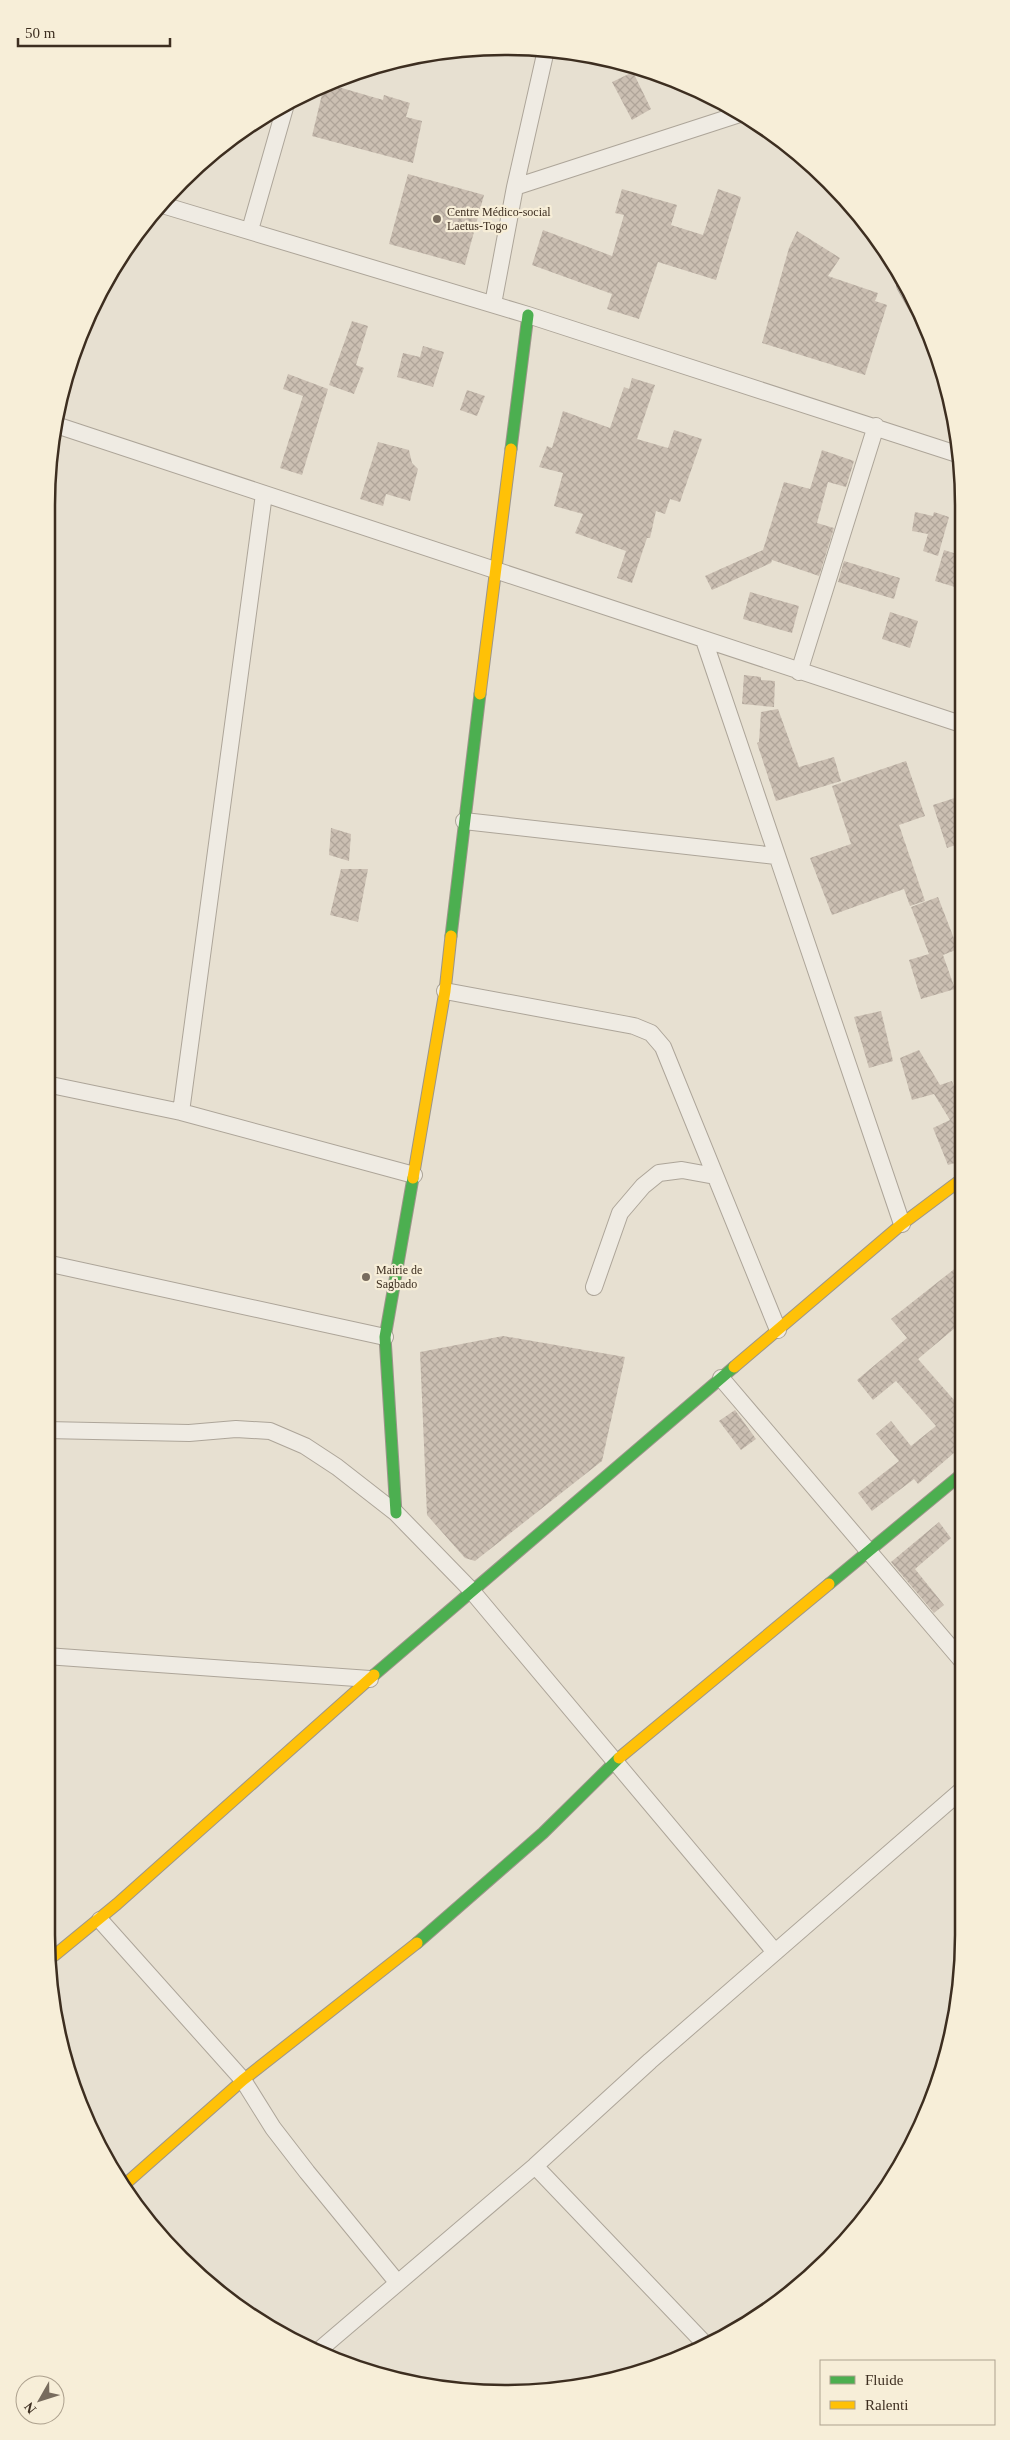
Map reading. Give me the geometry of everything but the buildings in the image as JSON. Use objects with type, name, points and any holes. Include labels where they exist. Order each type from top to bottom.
[{"type":"street","points":[[493,304],[515,187],[544,57]]},
{"type":"street","points":[[250,230],[283,113]]},
{"type":"street","points":[[515,187],[732,116]]},
{"type":"street","points":[[168,207],[493,304],[876,426],[952,452]]},
{"type":"street","points":[[396,1513],[385,1337],[445,991],[464,821],[528,315]]},
{"type":"street","points":[[799,672],[876,426]]},
{"type":"street","points":[[62,427],[955,722]]},
{"type":"street","points":[[181,1112],[264,494]]},
{"type":"street","points":[[704,640],[902,1224]]},
{"type":"street","points":[[464,821],[776,856]]},
{"type":"street","points":[[445,991],[634,1026],[651,1033],[663,1047],[778,1330]]},
{"type":"street","points":[[55,1086],[181,1112],[414,1175]]},
{"type":"street","points":[[594,1287],[620,1213],[643,1186],[659,1173],[682,1170],[715,1176]]},
{"type":"street","points":[[56,1955],[100,1920],[244,1787],[471,1590],[902,1224],[955,1184]]},
{"type":"street","points":[[55,1266],[385,1337]]},
{"type":"street","points":[[721,1378],[955,1653]]},
{"type":"street","points":[[55,1430],[189,1433],[236,1429],[270,1431],[304,1446],[337,1467],[396,1513],[471,1590],[775,1952]]},
{"type":"street","points":[[129,2181],[243,2080],[396,1962],[543,1832],[615,1762],[743,1658],[868,1550],[955,1479]]},
{"type":"street","points":[[55,1657],[370,1679]]},
{"type":"street","points":[[323,2347],[535,2166],[650,2060],[955,1796]]},
{"type":"street","points":[[100,1920],[243,2080],[273,2128],[397,2282]]},
{"type":"street","points":[[535,2166],[701,2340]]},
{"type":"traffic: fast","points":[[511,449],[528,315]]},
{"type":"traffic: fast","points":[[451,936],[480,694]]},
{"type":"traffic: fast","points":[[396,1513],[385,1337],[413,1178]]},
{"type":"traffic: fast","points":[[374,1675],[734,1367]]},
{"type":"traffic: fast","points":[[829,1584],[955,1480]]},
{"type":"traffic: fast","points":[[417,1943],[543,1833],[619,1758]]},
{"type":"traffic: slow","points":[[480,694],[511,449]]},
{"type":"traffic: slow","points":[[413,1178],[445,991],[451,936]]},
{"type":"traffic: slow","points":[[734,1367],[902,1224],[955,1184]]},
{"type":"traffic: slow","points":[[619,1758],[829,1584]]},
{"type":"traffic: slow","points":[[56,1954],[117,1904],[374,1675]]},
{"type":"traffic: slow","points":[[129,2181],[243,2080],[417,1943]]},
{"type":"place","name":"Centre Médico-social Laetus-Togo","points":[[437,219]]},
{"type":"place","name":"Mairie de Sagbado","points":[[366,1277]]}]
